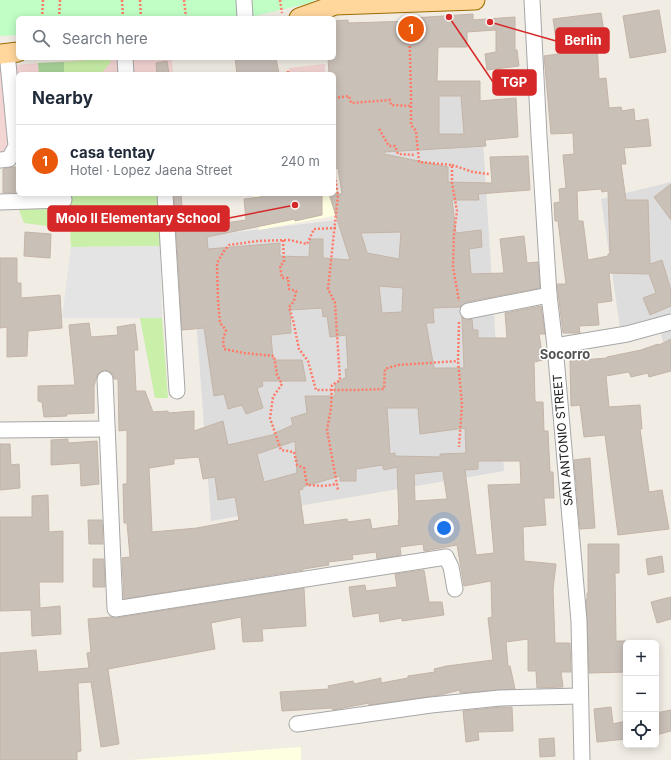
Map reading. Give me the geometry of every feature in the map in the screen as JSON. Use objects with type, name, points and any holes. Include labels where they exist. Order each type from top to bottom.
[{"type":"main road","points":[[302,11],[335,3],[408,3],[475,0]]},
{"type":"street","points":[[244,0],[245,16]]},
{"type":"street","name":"SAN ANTONIO STREET","points":[[532,0],[549,295],[555,346],[579,621],[582,760]]},
{"type":"street","points":[[0,160],[9,159],[16,146],[8,53]]},
{"type":"street","points":[[125,60],[126,72]]},
{"type":"street","points":[[0,165],[16,165]]},
{"type":"street","points":[[0,202],[64,200],[63,196]]},
{"type":"street","points":[[165,196],[177,391]]},
{"type":"street","points":[[462,313],[549,295]]},
{"type":"street","points":[[555,346],[627,334],[671,322]]},
{"type":"street","points":[[104,379],[115,609],[446,557],[451,567],[455,589]]},
{"type":"street","points":[[0,430],[107,429]]},
{"type":"street","points":[[297,724],[431,705],[500,698],[580,696]]},
{"type":"path","points":[[42,16],[43,0]]},
{"type":"path","points":[[59,16],[60,0]]},
{"type":"path","points":[[122,0],[123,16]]},
{"type":"path","points":[[140,0],[141,16]]},
{"type":"path","points":[[184,0],[186,16]]},
{"type":"path","points":[[280,0],[302,11]]},
{"type":"path","points":[[408,3],[411,125],[416,131],[419,162],[452,165],[473,172],[489,174]]},
{"type":"path","points":[[336,98],[349,96],[351,103],[390,100],[391,105],[411,106]]},
{"type":"path","points":[[379,130],[389,146],[395,146],[398,154],[415,155]]},
{"type":"path","points":[[452,165],[452,182],[457,211],[454,233],[453,267],[462,313],[458,361],[462,405],[460,447]]},
{"type":"path","points":[[336,184],[338,195],[336,228],[328,289],[335,303],[340,380],[332,386],[327,430],[338,490]]},
{"type":"path","points":[[336,228],[314,229],[307,244],[283,240],[258,241],[229,246],[224,250],[217,263],[220,323],[226,330],[223,340],[224,349],[244,354],[274,356],[277,375],[282,384],[273,397],[270,418],[281,450],[294,452],[297,465],[304,468],[307,485],[324,486],[337,484]]},
{"type":"path","points":[[283,240],[284,262],[280,266],[282,278],[288,278],[289,289],[296,291],[294,301],[289,307],[299,348],[308,361],[316,390],[384,388],[385,369],[398,365],[458,361]]},
{"type":"shaded area","points":[[81,60],[172,60],[173,72],[16,72],[16,162],[0,162],[0,66]]},
{"type":"shaded area","points":[[325,64],[325,72],[289,72],[289,68]]},
{"type":"shaded area","points":[[480,93],[504,471],[211,521],[189,238],[344,219],[336,147],[336,103]]},
{"type":"shaded area","points":[[671,182],[671,360],[662,339],[658,317],[620,327],[601,199]]},
{"type":"shaded area","points":[[253,196],[335,196],[338,215],[259,230]]},
{"type":"shaded area","points":[[160,246],[162,318],[62,318],[71,247]]},
{"type":"shaded area","points":[[301,747],[301,760],[130,760]]},
{"type":"green space","points":[[0,0],[315,0],[310,3],[253,16],[16,16],[16,35],[0,36]]},
{"type":"green space","points":[[111,60],[103,72],[64,72],[64,62]]},
{"type":"green space","points":[[64,62],[64,72],[39,72],[38,63]]},
{"type":"green space","points":[[58,196],[158,196],[160,246],[71,247],[70,229],[24,223],[17,205]]},
{"type":"green space","points":[[140,318],[162,318],[168,398],[155,398]]},
{"type":"building","points":[[659,10],[666,52],[630,58],[623,16]]},
{"type":"building","points":[[601,13],[606,44],[597,45],[599,79],[606,78],[609,108],[621,107],[622,111],[634,109],[635,121],[648,119],[651,146],[624,148],[626,164],[621,164],[626,200],[648,200],[650,264],[662,260],[671,290],[671,306],[650,315],[643,298],[656,293],[649,274],[609,273],[612,301],[597,303],[599,325],[579,326],[580,333],[563,333],[557,284],[566,284],[558,221],[555,221],[554,203],[560,202],[559,189],[566,188],[563,155],[574,154],[573,133],[551,134],[544,56],[558,54],[553,19]],"holes":[[[601,189],[602,192],[608,191],[610,254],[608,254],[608,256],[588,260],[583,221],[578,221],[577,191]]]},
{"type":"building","points":[[473,14],[473,20],[515,17],[515,50],[517,50],[519,66],[487,70],[485,54],[496,52],[496,30],[467,32],[467,47],[438,47],[437,81],[480,81],[480,101],[516,98],[518,137],[485,140],[486,146],[384,152],[384,154],[448,167],[448,182],[492,183],[490,157],[528,156],[530,190],[478,194],[479,200],[452,200],[456,233],[481,230],[482,247],[469,249],[471,274],[504,273],[500,239],[524,236],[527,263],[538,262],[540,288],[466,302],[460,307],[433,308],[434,323],[426,323],[434,368],[464,368],[462,317],[465,320],[472,319],[473,330],[478,330],[478,338],[507,338],[505,313],[541,306],[545,334],[539,334],[543,360],[534,362],[535,402],[543,402],[544,431],[548,431],[550,472],[553,472],[554,498],[544,498],[546,525],[523,527],[524,561],[556,564],[553,589],[555,643],[570,643],[571,672],[561,672],[563,687],[537,688],[536,671],[528,671],[528,639],[506,642],[508,666],[510,666],[515,689],[460,693],[460,690],[440,695],[369,705],[369,703],[333,710],[332,708],[282,711],[280,692],[329,689],[328,686],[353,681],[354,684],[381,678],[381,683],[408,678],[408,676],[435,672],[434,669],[447,666],[493,660],[488,618],[492,617],[491,581],[464,586],[457,545],[424,551],[423,544],[400,547],[401,555],[377,559],[376,552],[352,555],[353,559],[328,562],[329,565],[124,599],[122,558],[130,557],[127,523],[124,523],[123,484],[127,484],[127,430],[119,431],[118,379],[114,379],[113,375],[109,371],[104,370],[100,372],[97,375],[94,385],[94,413],[66,414],[67,416],[44,417],[42,402],[38,401],[38,386],[75,385],[69,325],[89,323],[91,337],[118,335],[117,327],[135,324],[138,350],[134,350],[136,391],[145,391],[153,412],[168,411],[168,413],[194,411],[194,431],[223,421],[228,445],[276,434],[275,433],[293,425],[291,418],[307,413],[305,396],[335,396],[335,384],[346,377],[345,369],[348,369],[346,335],[330,337],[327,316],[323,317],[322,308],[290,310],[291,333],[271,335],[273,360],[302,360],[306,381],[262,381],[263,386],[257,388],[263,408],[246,414],[242,405],[228,409],[224,394],[214,396],[204,328],[182,330],[174,196],[181,196],[183,220],[221,214],[225,223],[246,220],[244,199],[261,196],[322,196],[322,215],[207,237],[208,249],[280,243],[280,256],[309,257],[310,239],[323,239],[323,258],[350,260],[330,196],[342,194],[338,168],[336,168],[336,72],[329,72],[328,60],[336,60],[336,21],[348,20],[348,23],[413,21],[413,18]],"holes":[[[439,96],[461,96],[464,134],[439,134]],[[401,232],[399,259],[367,253],[361,233]],[[379,286],[403,288],[402,312],[382,313]],[[387,408],[418,408],[420,434],[465,428],[466,453],[440,454],[440,457],[395,456],[395,453],[390,454]],[[295,441],[297,473],[264,482],[257,454]],[[199,457],[203,479],[215,477],[218,500],[235,497],[239,520],[197,528],[152,532],[149,468],[174,464],[174,459]],[[478,461],[520,461],[521,484],[488,485],[494,553],[476,555],[465,470],[478,469]],[[382,465],[384,470],[397,467],[399,525],[372,529],[370,519],[348,522],[347,519],[304,525],[299,490],[303,489],[302,487],[340,476],[340,481],[356,481],[356,469]],[[442,471],[447,499],[415,501],[414,474]]]},
{"type":"building","points":[[235,60],[276,60],[279,72],[237,72]]},
{"type":"building","points":[[167,61],[169,72],[157,72],[156,63]]},
{"type":"building","points":[[16,167],[16,192],[3,193],[3,169]]},
{"type":"building","points":[[671,184],[671,220],[654,197]]},
{"type":"building","points":[[25,232],[51,234],[50,258],[24,256]]},
{"type":"building","points":[[0,258],[17,258],[17,283],[21,283],[21,298],[60,295],[62,328],[28,331],[27,356],[7,357],[7,327],[0,328]]},
{"type":"building","points":[[671,339],[671,371],[649,377],[648,373],[631,377],[629,372],[606,376],[609,407],[640,405],[642,429],[640,429],[649,492],[662,490],[669,529],[618,535],[605,435],[584,437],[580,405],[571,406],[570,361],[607,358],[641,350],[658,344],[659,345]]},
{"type":"building","points":[[68,439],[68,443],[97,441],[99,484],[81,486],[80,463],[51,465],[51,440]]},
{"type":"building","points":[[0,444],[10,444],[11,465],[19,464],[20,488],[0,490]]},
{"type":"building","points":[[590,458],[595,528],[580,529],[574,460]]},
{"type":"building","points":[[48,495],[49,532],[63,531],[63,582],[39,582],[40,608],[60,606],[61,634],[32,636],[31,610],[0,611],[0,517],[32,517],[32,496]]},
{"type":"building","points":[[88,520],[102,520],[103,544],[89,544]]},
{"type":"building","points":[[588,544],[619,544],[619,573],[615,573],[616,641],[623,641],[623,672],[589,673],[586,600],[588,593]]},
{"type":"building","points":[[662,556],[664,572],[648,575],[646,559]]},
{"type":"building","points":[[93,559],[104,559],[105,587],[93,587]]},
{"type":"building","points":[[424,570],[429,602],[442,602],[444,615],[402,621],[402,618],[380,622],[379,613],[353,617],[349,587],[365,585],[366,591],[397,587],[395,574]]},
{"type":"building","points":[[304,588],[306,626],[262,629],[263,641],[243,642],[241,617],[211,623],[215,649],[108,669],[119,744],[101,747],[91,682],[78,683],[81,751],[77,752],[77,760],[0,760],[0,653],[36,650],[38,672],[89,668],[87,653],[91,652],[88,619],[116,618]]},
{"type":"building","points":[[671,597],[671,619],[657,623],[651,602]]},
{"type":"building","points":[[512,707],[513,731],[478,732],[479,740],[466,742],[463,711]]},
{"type":"building","points":[[611,707],[613,724],[623,722],[623,739],[597,742],[594,709]]},
{"type":"building","points":[[671,710],[671,731],[659,734],[659,712]]},
{"type":"building","points":[[554,738],[555,756],[540,757],[539,739]]},
{"type":"place","name":"TGP","points":[[449,17]]},
{"type":"place","name":"Berlin","points":[[490,22]]},
{"type":"place","name":"casa tentay","points":[[411,29]]},
{"type":"place","name":"Molo Ⅱ Elementary School","points":[[295,205]]},
{"type":"district","name":"Socorro","points":[[565,354]]}]
